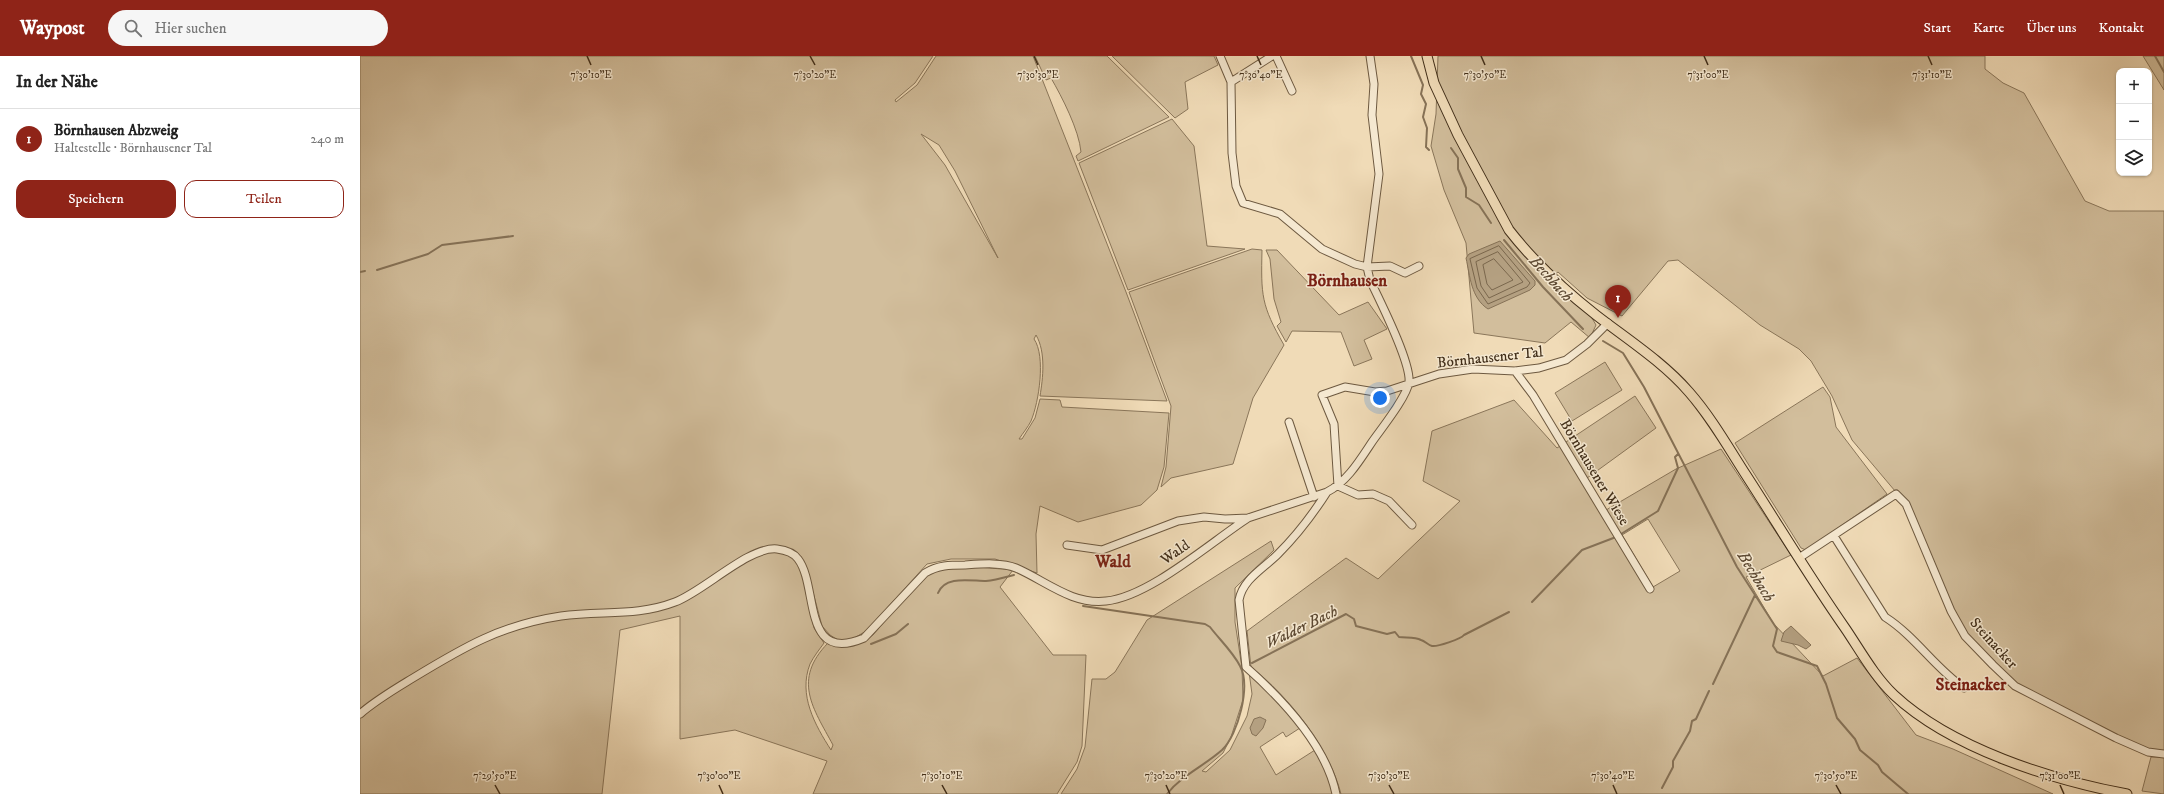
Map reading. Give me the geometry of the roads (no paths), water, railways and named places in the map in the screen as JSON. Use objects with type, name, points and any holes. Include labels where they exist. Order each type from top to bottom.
[{"type":"main road","points":[[1427,56],[1434,83],[1458,134],[1509,230],[1520,244],[1564,288],[1660,365],[1690,392],[1723,439],[1868,663],[1892,693],[1914,711],[1941,729],[2016,764],[2060,779],[2127,794]]},
{"type":"street","points":[[1220,56],[1231,82],[1232,153],[1236,186],[1243,203],[1280,214],[1322,249],[1355,264],[1367,267],[1390,266],[1406,273],[1419,266]]},
{"type":"street","points":[[1231,82],[1272,56]]},
{"type":"street","points":[[1276,56],[1292,91]]},
{"type":"street","points":[[1248,518],[1314,498],[1338,486],[1364,453],[1403,395],[1409,383],[1408,366],[1370,280],[1367,267],[1379,174],[1372,115],[1374,84],[1370,56]]},
{"type":"street","name":"Börnhausener Tal","points":[[1338,486],[1334,424],[1322,395],[1345,387],[1376,392],[1387,391],[1439,374],[1473,369],[1515,371],[1539,368],[1566,360],[1587,344],[1608,323]]},
{"type":"street","name":"Börnhausener Wiese","points":[[1515,371],[1533,395],[1650,589]]},
{"type":"street","points":[[1289,422],[1314,498]]},
{"type":"street","points":[[1338,486],[1358,495],[1373,494],[1389,501],[1412,525]]},
{"type":"street","points":[[1327,492],[1318,506],[1278,554],[1251,578],[1241,592],[1239,600],[1246,667],[1283,701],[1299,723],[1324,760],[1336,794]]},
{"type":"street","name":"Steinacker","points":[[1800,558],[1896,494],[1906,504],[1954,617],[1965,636],[1993,665],[2015,686],[2116,738],[2148,752],[2164,754]]},
{"type":"street","name":"Wald","points":[[1067,546],[1102,550],[1178,521],[1204,517],[1225,519],[1248,518]]},
{"type":"street","name":"Wald","points":[[360,714],[433,666],[499,631],[526,622],[563,616],[653,610],[678,601],[746,559],[770,548],[792,553],[798,559],[803,568],[816,623],[821,632],[828,639],[840,644],[852,643],[864,638],[924,573],[934,567],[986,564],[1015,567],[1076,599],[1105,602],[1130,596],[1153,583],[1248,518]]},
{"type":"street","points":[[1834,536],[1885,617],[1896,624],[1948,677],[1964,688]]},
{"type":"water","points":[[1500,241],[1535,281],[1535,285],[1530,290],[1488,309],[1482,304],[1475,293],[1470,279],[1466,258],[1469,254]]},
{"type":"water","points":[[1791,626],[1811,645],[1806,649],[1798,645],[1781,641],[1784,632]]},
{"type":"water","points":[[1260,717],[1266,720],[1263,728],[1256,736],[1252,734],[1250,728],[1254,719]]},
{"type":"waterway","name":"Bechbach","points":[[1411,56],[1423,85],[1421,94],[1426,104],[1423,117],[1427,128],[1426,147],[1429,150]]},
{"type":"waterway","points":[[2155,56],[2164,72]]},
{"type":"waterway","name":"Bechbach","points":[[1451,148],[1458,158],[1458,169],[1466,188],[1466,197],[1479,205],[1491,223]]},
{"type":"waterway","points":[[377,270],[428,254],[442,245],[513,236]]},
{"type":"waterway","name":"Bechbach","points":[[1504,240],[1543,287],[1583,329]]},
{"type":"waterway","points":[[360,272],[365,271]]},
{"type":"waterway","name":"Bechbach","points":[[1603,341],[1623,353],[1644,387],[1737,567],[1777,629],[1773,646],[1777,652],[1817,666],[1826,684],[1837,718],[1855,739],[1860,750],[1878,765],[1882,772],[1908,794]]},
{"type":"waterway","name":"Walder Bach","points":[[1621,534],[1658,511],[1678,468],[1675,457],[1678,454]]},
{"type":"waterway","name":"Walder Bach","points":[[1532,602],[1582,550],[1616,537]]},
{"type":"waterway","name":"Walder Bach","points":[[938,593],[941,587],[952,581],[986,581],[1014,575]]},
{"type":"waterway","points":[[1713,684],[1755,595]]},
{"type":"waterway","name":"Walder Bach","points":[[1083,606],[1205,624],[1210,627],[1226,646],[1240,666],[1244,685],[1241,710],[1238,722],[1228,743],[1215,756],[1179,781],[1167,794]]},
{"type":"waterway","name":"Walder Bach","points":[[1252,663],[1346,614],[1354,619],[1356,626],[1387,634],[1395,632],[1399,637],[1419,639],[1432,646],[1435,646],[1458,639],[1509,612]]},
{"type":"waterway","name":"Walder Bach","points":[[871,644],[896,634],[908,624]]},
{"type":"waterway","points":[[1662,788],[1673,767],[1673,761],[1690,731],[1692,721],[1696,719],[1709,691]]},
{"type":"place","name":"Börnhausen Abzweig","points":[[1618,318]]},
{"type":"district","name":"Börnhausen","points":[[1347,280]]},
{"type":"district","name":"Wald","points":[[1113,561]]},
{"type":"district","name":"Steinacker","points":[[1971,684]]}]
